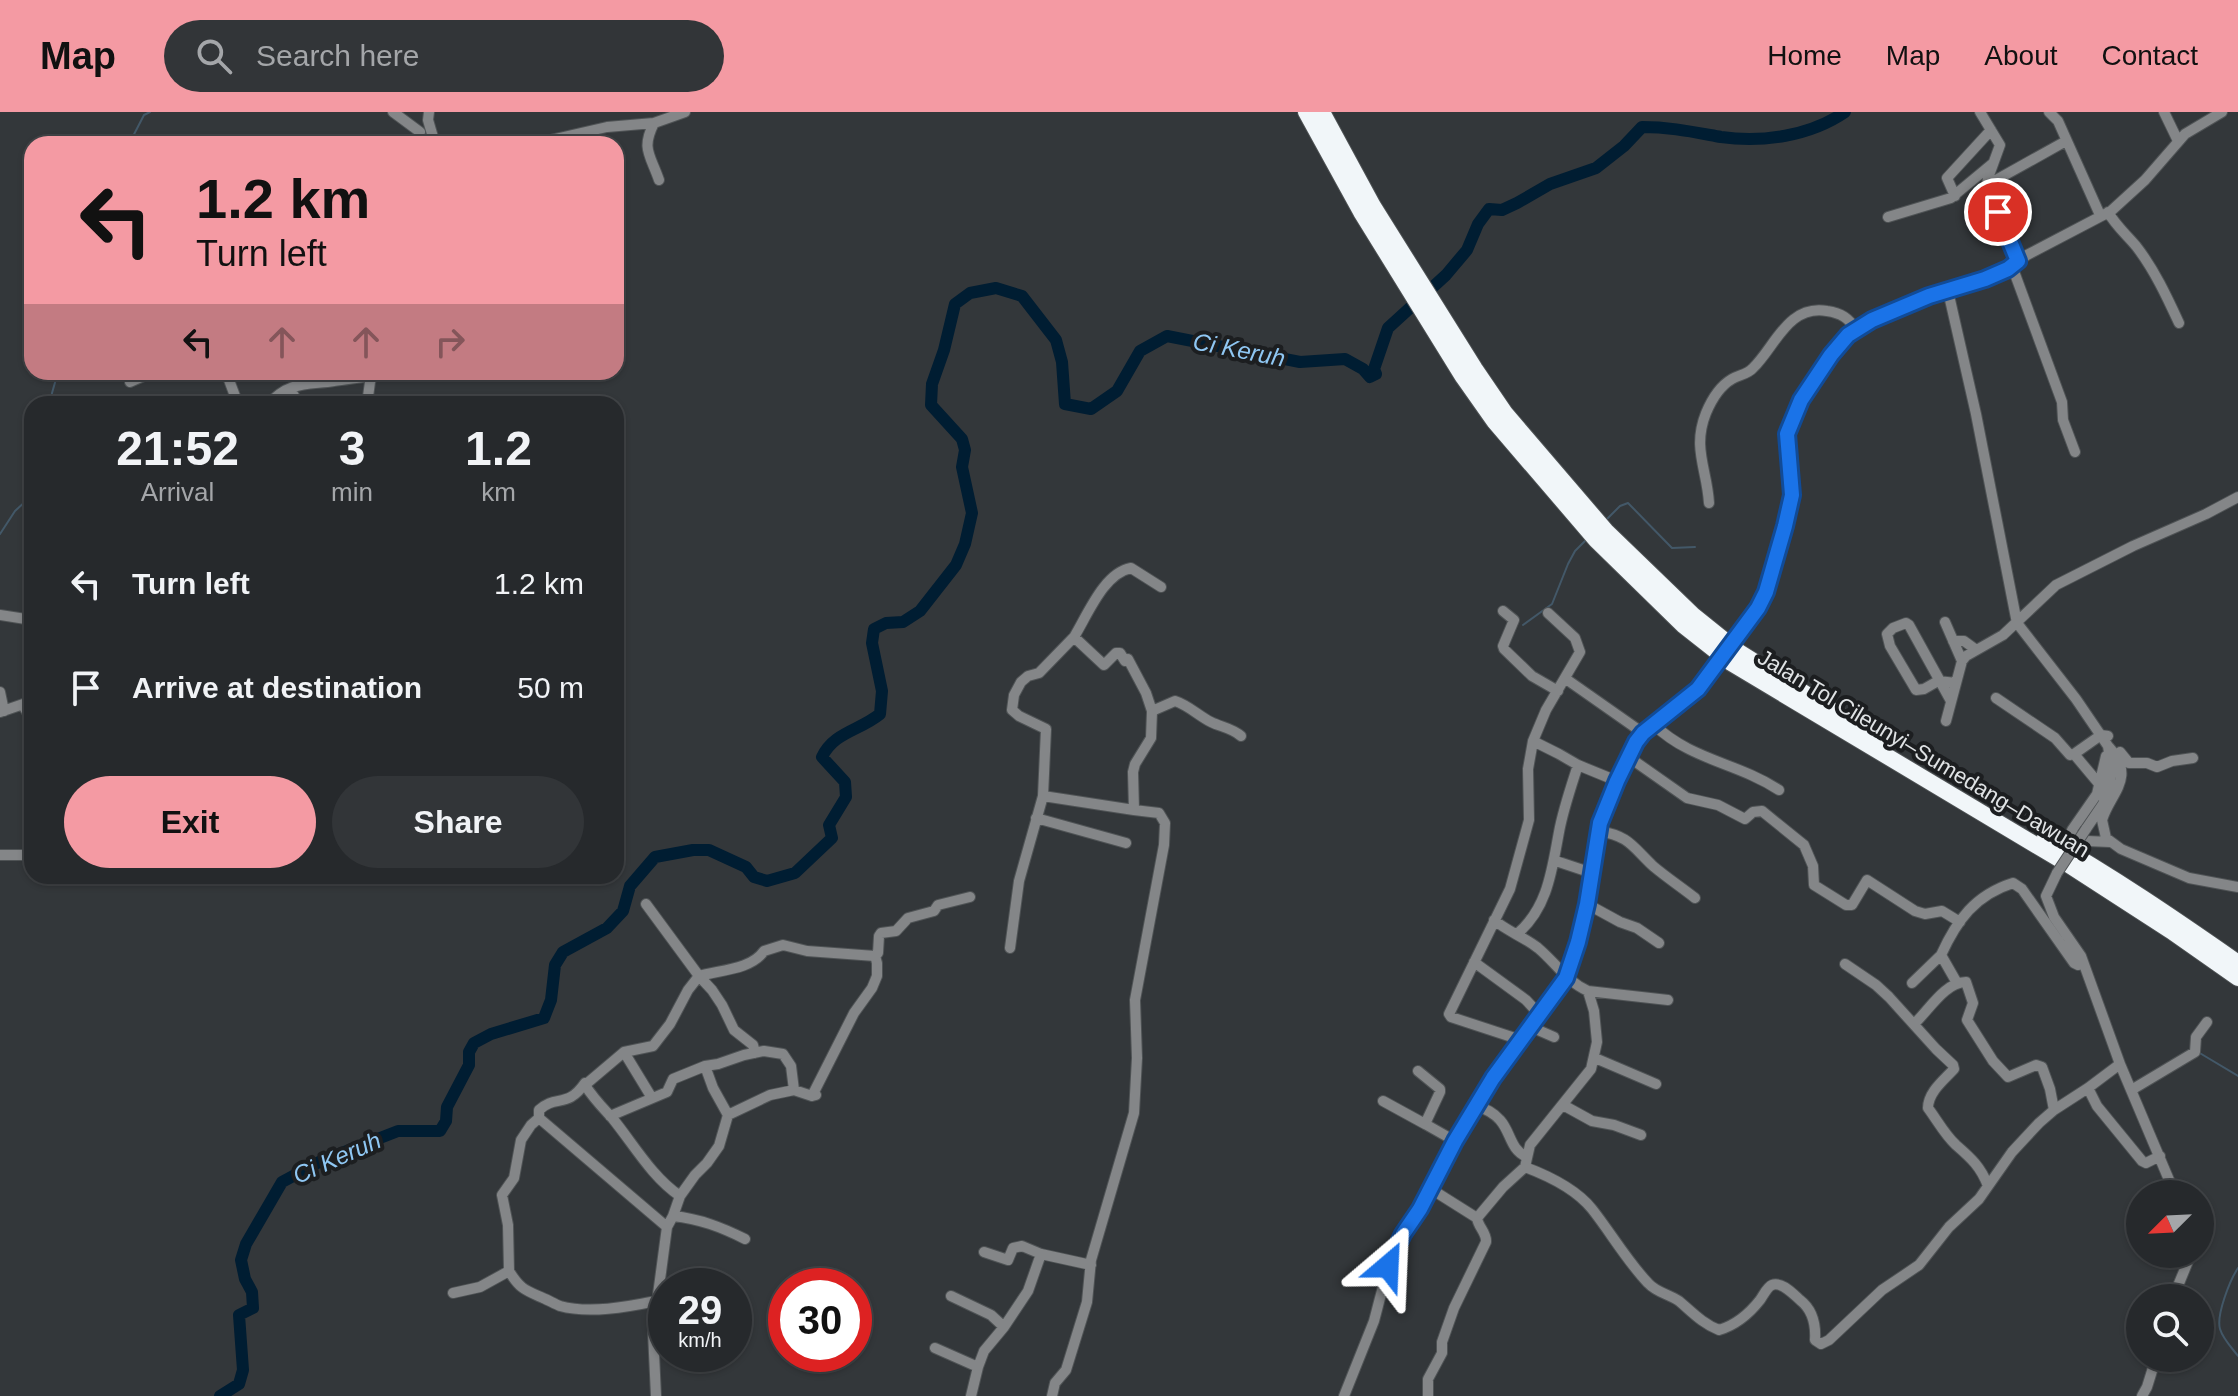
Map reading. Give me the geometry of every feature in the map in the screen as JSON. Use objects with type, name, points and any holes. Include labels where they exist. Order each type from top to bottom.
[{"type":"highway","name":"Jalan Tol Cileunyi–Sumedang–Dawuan","points":[[1306,112],[1469,373],[1494,421],[1596,540],[1684,626],[1731,663],[2069,865],[2238,978]]},
{"type":"highway","name":"Jalan Tol Cileunyi–Sumedang–Dawuan","points":[[1322,112],[1367,209]]},
{"type":"highway","name":"Jalan Tol Cileunyi–Sumedang–Dawuan","points":[[1469,373],[1606,531],[1693,615],[1739,652],[1933,773],[2074,855],[2238,963]]},
{"type":"street","points":[[393,112],[420,132],[418,136]]},
{"type":"street","points":[[429,112],[433,136]]},
{"type":"street","points":[[568,136],[607,127],[654,123],[685,112]]},
{"type":"street","points":[[1980,112],[2000,145],[1987,185],[2062,402],[2063,420],[2075,452]]},
{"type":"street","points":[[2049,112],[2058,121],[2104,214],[2136,247],[2161,286],[2179,323]]},
{"type":"street","points":[[2164,112],[2178,141]]},
{"type":"street","points":[[1344,1396],[1374,1321],[1391,1256],[1493,1078],[1566,978],[1587,904],[1599,831],[1617,781],[1636,742],[1653,724],[1698,689],[1758,608],[1766,592],[1792,495],[1787,434],[1795,412],[1821,367],[1839,344],[1872,320],[1905,305],[1985,279],[2104,214],[2145,180],[2185,134],[2222,112]]},
{"type":"street","points":[[654,123],[646,146],[659,180]]},
{"type":"street","points":[[1955,196],[1947,178],[1991,130]]},
{"type":"street","points":[[1987,185],[2066,141]]},
{"type":"street","points":[[1888,217],[1955,196],[1993,162]]},
{"type":"street","points":[[1948,291],[2017,623],[2118,759],[2121,776],[2115,796],[2102,820],[2106,838],[2135,855],[2189,878],[2238,887]]},
{"type":"street","points":[[1709,503],[1708,483],[1699,454],[1700,439],[1706,414],[1727,382],[1753,369],[1779,332],[1799,316],[1812,311],[1828,311],[1847,318],[1856,330]]},
{"type":"street","points":[[130,382],[135,380]]},
{"type":"street","points":[[276,396],[307,383],[341,380]]},
{"type":"street","points":[[290,389],[294,396]]},
{"type":"street","points":[[1946,721],[1966,656],[2003,635],[2056,585],[2238,497]]},
{"type":"street","points":[[1010,948],[1019,881],[1043,796],[1046,729],[1012,710],[1014,695],[1021,682],[1039,673],[1074,637],[1106,581],[1121,570],[1131,568],[1161,587]]},
{"type":"street","points":[[1503,611],[1514,620],[1504,649],[1532,676],[1558,691]]},
{"type":"street","points":[[1521,1040],[1450,1016],[1510,889],[1529,820],[1528,769],[1533,741],[1546,710],[1580,652],[1575,638],[1548,613]]},
{"type":"street","points":[[0,615],[24,619]]},
{"type":"street","points":[[1945,622],[1962,661]]},
{"type":"street","points":[[1951,701],[1938,681],[1909,625],[1906,623],[1893,628],[1887,634],[1890,646],[1916,690],[1938,681],[1956,683]]},
{"type":"street","points":[[1074,637],[1104,665],[1116,653],[1120,653],[1125,661],[1128,659],[1146,693],[1152,711],[1151,738],[1133,772],[1134,810]]},
{"type":"street","points":[[1953,641],[1966,642],[1975,649]]},
{"type":"street","points":[[1566,679],[1643,733]]},
{"type":"street","points":[[0,692],[2,711],[24,704]]},
{"type":"street","points":[[1996,698],[2055,738],[2070,755],[2101,735],[2109,736],[2129,763],[2159,767],[2172,761],[2193,758]]},
{"type":"street","points":[[1152,711],[1179,701],[1203,718],[1241,736]]},
{"type":"street","points":[[1653,724],[1685,749],[1753,775],[1779,790]]},
{"type":"street","points":[[1533,741],[1617,781]]},
{"type":"street","points":[[2075,836],[2072,830],[2097,794],[2108,746]]},
{"type":"street","points":[[2059,932],[2046,896],[2057,873],[2106,796],[2112,772],[2108,746]]},
{"type":"street","points":[[2074,754],[2100,785]]},
{"type":"street","points":[[1630,758],[1687,798],[1718,805],[1741,818],[1757,810],[1762,811],[1804,845],[1813,866],[1814,885],[1846,905],[1852,905],[1867,880],[1915,911],[1925,914],[1942,911],[1960,922]]},
{"type":"street","points":[[1517,934],[1534,918],[1543,901],[1556,861],[1559,832],[1578,765]]},
{"type":"street","points":[[1043,796],[1159,813],[1164,818],[1164,845],[1135,1000],[1137,1058],[1134,1113],[1091,1265],[1087,1302],[1066,1370],[1055,1383],[1052,1396]]},
{"type":"street","points":[[1036,818],[1126,843]]},
{"type":"street","points":[[1599,831],[1616,834],[1635,846],[1652,865],[1695,898]]},
{"type":"street","points":[[2087,841],[2110,842]]},
{"type":"street","points":[[0,855],[24,855]]},
{"type":"street","points":[[1556,861],[1592,873]]},
{"type":"street","points":[[1912,983],[1941,955],[1960,922],[1977,901],[2013,883],[2022,889],[2083,963],[2120,1064],[2169,1180]]},
{"type":"street","points":[[728,1115],[770,1095],[794,1090],[816,1094],[854,1013],[877,976],[875,956],[881,933],[896,931],[906,918],[934,911],[938,905],[970,897]]},
{"type":"street","points":[[646,904],[722,1005],[734,1030],[753,1045],[755,1053]]},
{"type":"street","points":[[1587,904],[1637,928],[1659,943]]},
{"type":"street","points":[[1494,920],[1540,950],[1566,978],[1588,991],[1668,1000]]},
{"type":"street","points":[[648,1303],[602,1309],[560,1306],[525,1291],[509,1271],[508,1225],[502,1195],[514,1178],[521,1140],[539,1118],[539,1110],[547,1103],[573,1098],[585,1083],[624,1052],[653,1046],[699,976],[731,969],[758,959],[764,951],[783,945],[807,951],[875,956]]},
{"type":"street","points":[[1941,955],[1957,983]]},
{"type":"street","points":[[1474,962],[1526,1000],[1539,1014]]},
{"type":"street","points":[[1845,964],[1876,985],[1953,1065],[1954,1069],[1931,1096],[1928,1108],[1955,1144],[1975,1161],[1988,1186]]},
{"type":"street","points":[[1914,1024],[1938,998],[1957,983],[1966,982],[1973,1003],[1968,1021],[2000,1070],[2011,1077],[2039,1065],[2047,1079],[2054,1110]]},
{"type":"street","points":[[1477,1218],[1526,1162],[1530,1145],[1587,1075],[1595,1058],[1597,1042],[1594,1011],[1588,991]]},
{"type":"street","points":[[2133,1089],[2195,1052],[2196,1037],[2207,1022]]},
{"type":"street","points":[[1531,1027],[1554,1037]]},
{"type":"street","points":[[610,1116],[667,1092],[673,1079],[705,1066],[764,1051],[783,1054],[791,1066],[794,1090]]},
{"type":"street","points":[[624,1052],[652,1098]]},
{"type":"street","points":[[1595,1058],[1656,1084]]},
{"type":"street","points":[[1477,1106],[1489,1110],[1502,1122],[1513,1146],[1526,1162],[1574,1193],[1591,1208],[1649,1285],[1661,1294],[1675,1298],[1702,1321],[1719,1330],[1749,1314],[1770,1288],[1778,1285],[1809,1309],[1815,1324],[1815,1340],[1821,1344],[1882,1290],[1919,1265],[1949,1227],[1979,1199],[2012,1152],[2039,1123],[2120,1064]]},
{"type":"street","points":[[661,1268],[667,1227],[680,1196],[719,1146],[728,1115],[705,1066]]},
{"type":"street","points":[[1418,1071],[1440,1089],[1425,1124]]},
{"type":"street","points":[[585,1083],[598,1104],[659,1178],[680,1196]]},
{"type":"street","points":[[2088,1088],[2097,1106],[2142,1161],[2146,1163],[2160,1156]]},
{"type":"street","points":[[1383,1101],[1455,1141]]},
{"type":"street","points":[[1563,1105],[1592,1121],[1641,1135]]},
{"type":"street","points":[[539,1118],[667,1227]]},
{"type":"street","points":[[1428,1396],[1428,1379],[1442,1353],[1442,1342],[1454,1308],[1487,1237],[1477,1218],[1431,1189]]},
{"type":"street","points":[[673,1216],[697,1218],[745,1239]]},
{"type":"street","points":[[984,1252],[1008,1260],[1013,1248],[1022,1246],[1041,1254],[1091,1265]]},
{"type":"street","points":[[971,1396],[984,1351],[1028,1291],[1041,1254]]},
{"type":"street","points":[[453,1293],[480,1287],[509,1271]]},
{"type":"street","points":[[951,1296],[991,1315],[1004,1327]]},
{"type":"street","points":[[935,1348],[978,1367]]},
{"type":"street","points":[[655,1372],[656,1396]]},
{"type":"street","points":[[2142,1396],[2152,1372]]},
{"type":"waterway","points":[[133,136],[144,115],[150,112]]},
{"type":"waterway","name":"Ci Keruh","points":[[220,1396],[239,1384],[243,1370],[239,1315],[253,1308],[252,1292],[241,1260],[246,1244],[282,1182],[321,1161],[398,1131],[440,1131],[446,1121],[447,1107],[469,1065],[469,1052],[474,1043],[491,1034],[544,1018],[551,1000],[555,965],[563,952],[607,928],[623,911],[630,886],[655,857],[709,850],[746,867],[754,877],[767,881],[795,873],[832,838],[829,825],[846,797],[845,782],[822,757],[833,742],[880,714],[882,691],[872,643],[874,629],[886,623],[903,622],[920,611],[956,565],[965,544],[972,513],[962,467],[965,450],[962,439],[931,405],[932,384],[955,304],[970,293],[996,288],[1022,296],[1056,340],[1062,362],[1065,404],[1091,409],[1117,391],[1140,351],[1167,336],[1300,362],[1345,359],[1363,369],[1370,377],[1376,374],[1374,369],[1388,328],[1446,275],[1467,250],[1478,224],[1489,209],[1502,210],[1550,184],[1596,168],[1642,127],[1737,139],[1769,138],[1817,127],[1845,112]]},
{"type":"waterway","points":[[52,396],[56,380]]},
{"type":"waterway","points":[[0,534],[24,503]]},
{"type":"waterway","points":[[1606,520],[1620,506],[1628,503],[1672,548],[1695,547]]},
{"type":"waterway","points":[[1523,625],[1552,604],[1568,564],[1587,539]]},
{"type":"waterway","points":[[2198,1052],[2238,1076]]},
{"type":"waterway","points":[[2238,1268],[2224,1298],[2219,1323],[2223,1336],[2238,1356]]},
{"type":"route","points":[[1388,1266],[1403,1234],[1493,1078],[1566,978],[1587,904],[1600,823],[1636,742],[1698,689],[1758,608],[1766,592],[1792,495],[1786,437],[1801,400],[1821,367],[1848,335],[1905,305],[1985,279],[2018,261],[1998,212]]}]
